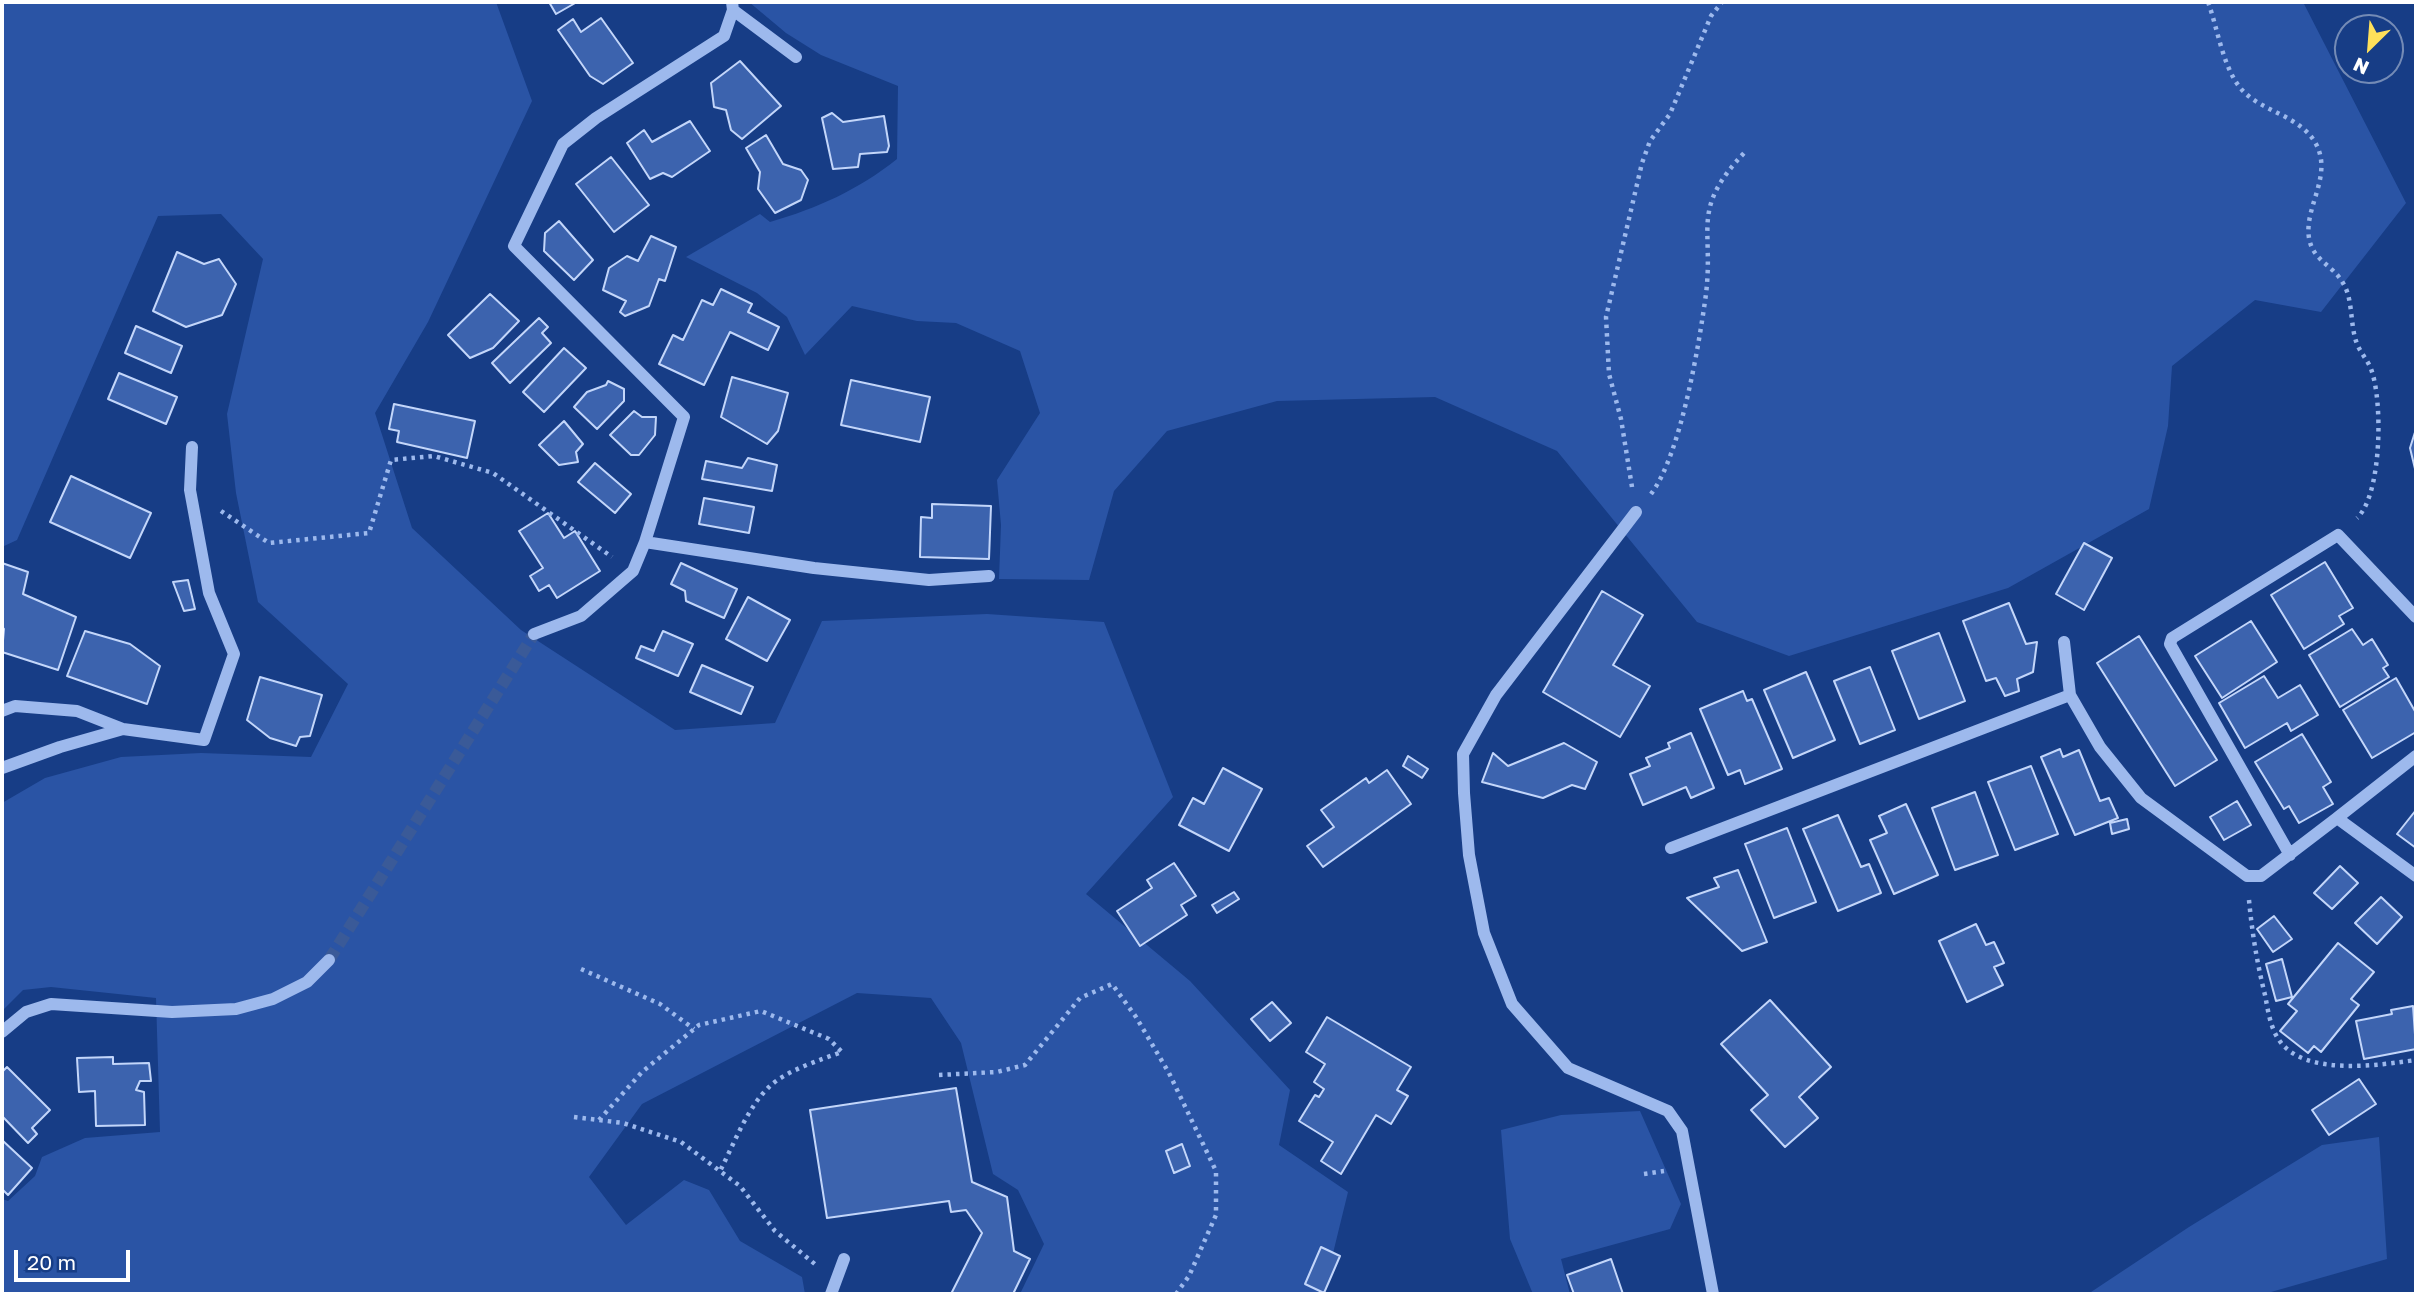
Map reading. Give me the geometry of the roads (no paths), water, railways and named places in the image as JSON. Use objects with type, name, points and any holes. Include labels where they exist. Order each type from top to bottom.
[{"type":"street","points":[[534,634],[581,616],[633,571],[645,542],[684,417],[514,246],[563,144],[596,118],[724,36],[733,6],[796,57]]},
{"type":"street","points":[[2,711],[15,706],[77,710],[123,729],[204,740],[234,654],[209,593],[190,490],[192,447]]},
{"type":"street","points":[[1636,512],[1496,695],[1463,754],[1469,855],[1484,933],[1512,1004],[1568,1068],[1668,1111],[1682,1131],[1713,1294]]},
{"type":"street","points":[[2290,855],[2170,644],[2172,638],[2338,535],[2416,617]]},
{"type":"street","points":[[645,542],[814,568],[929,580],[989,576]]},
{"type":"street","points":[[2064,642],[2070,695],[2100,747],[2141,798],[2247,876],[2261,876],[2416,756]]},
{"type":"street","points":[[1671,849],[2070,695]]},
{"type":"street","points":[[2,768],[60,747],[123,729]]},
{"type":"street","points":[[2337,818],[2416,876]]},
{"type":"street","points":[[2,1032],[26,1012],[51,1004],[172,1012],[236,1009],[273,999],[307,982],[329,960]]},
{"type":"street","points":[[831,1294],[844,1259]]},
{"type":"tunnel","points":[[329,960],[534,634]]}]
